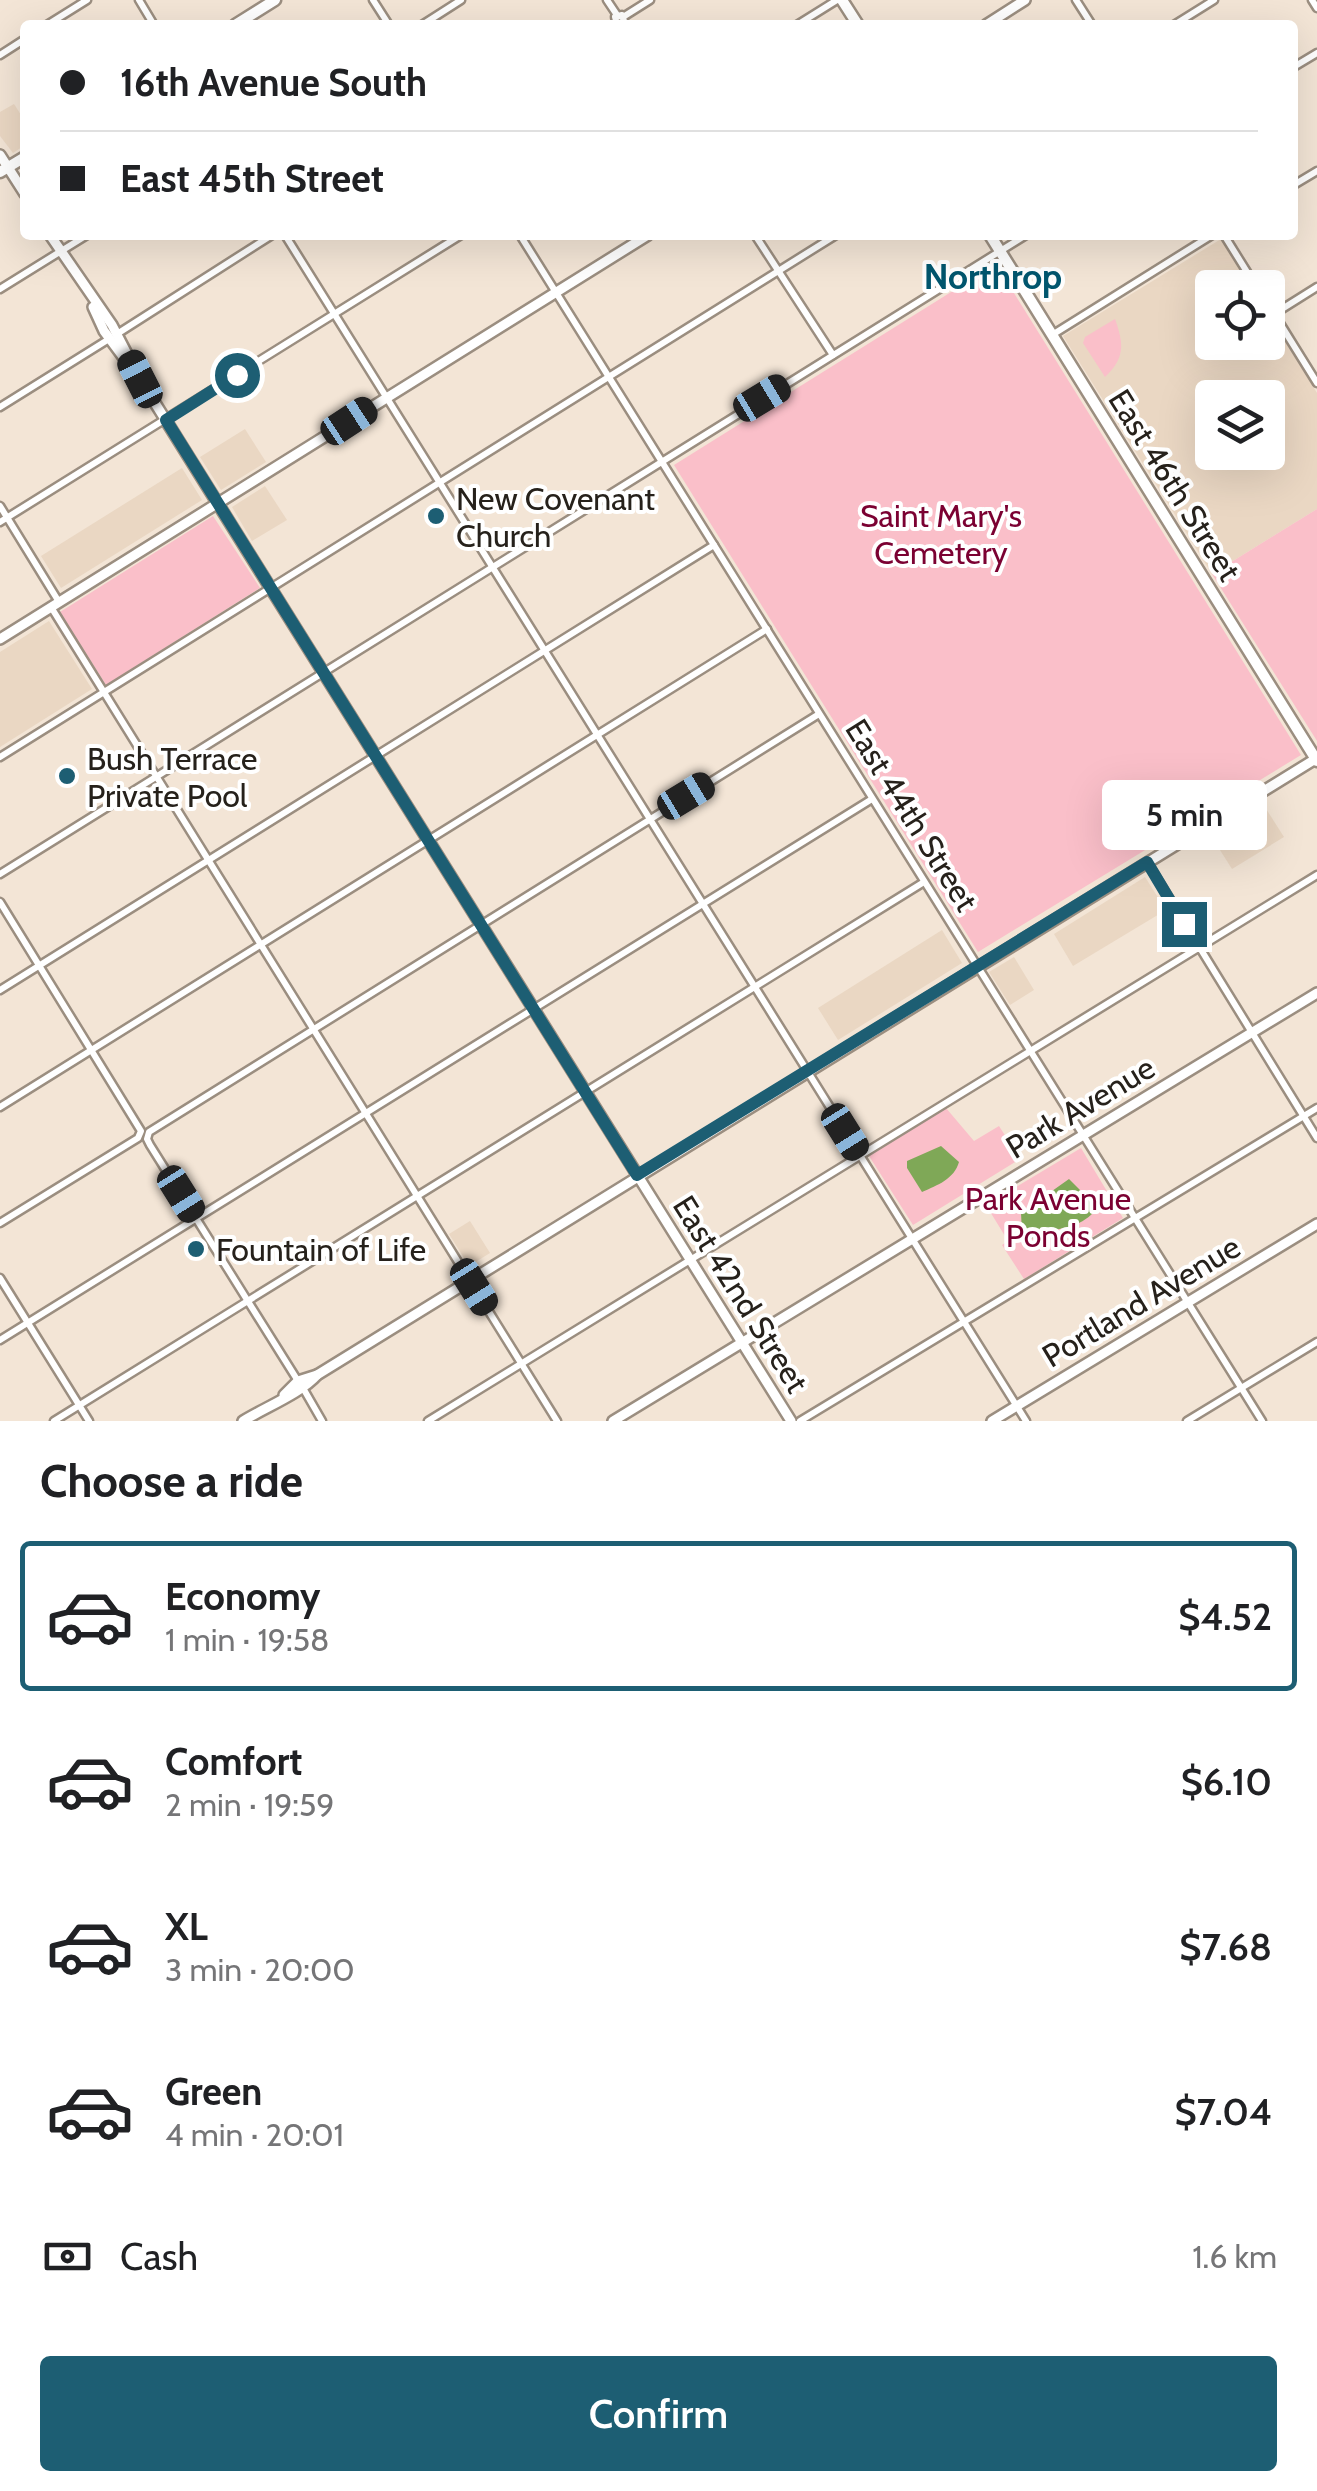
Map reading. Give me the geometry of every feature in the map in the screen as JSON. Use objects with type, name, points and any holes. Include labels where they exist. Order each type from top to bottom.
[{"type":"main road","points":[[243,20],[275,0]]},
{"type":"main road","name":"East 46th Street","points":[[993,240],[1316,759]]},
{"type":"street","points":[[56,20],[88,0]]},
{"type":"street","points":[[430,20],[461,0]]},
{"type":"street","points":[[620,20],[650,0]]},
{"type":"street","points":[[806,20],[840,0]]},
{"type":"street","points":[[994,20],[1025,0]]},
{"type":"street","points":[[1182,20],[1214,0]]},
{"type":"street","points":[[1312,0],[1317,8]]},
{"type":"street","points":[[0,155],[4,170]]},
{"type":"street","name":"East 42nd Street","points":[[53,240],[790,1421]]},
{"type":"street","points":[[0,289],[78,240]]},
{"type":"street","points":[[0,407],[264,240]]},
{"type":"street","points":[[289,240],[1026,1421]]},
{"type":"street","points":[[4,520],[453,240]]},
{"type":"street","name":"East 44th Street","points":[[523,240],[1262,1421]]},
{"type":"street","points":[[0,639],[640,240]]},
{"type":"street","points":[[758,240],[832,355]]},
{"type":"street","points":[[0,757],[828,240]]},
{"type":"street","points":[[0,874],[1018,240]]},
{"type":"street","points":[[1052,335],[1204,240]]},
{"type":"street","points":[[1227,240],[1246,270]]},
{"type":"street","points":[[1285,307],[1317,287]]},
{"type":"street","points":[[1285,332],[1317,383]]},
{"type":"street","points":[[0,506],[4,520],[104,691],[556,1421]]},
{"type":"street","points":[[0,990],[714,545]]},
{"type":"street","points":[[0,1107],[767,629]]},
{"type":"street","points":[[322,1421],[147,1139],[150,1130],[820,714]]},
{"type":"street","points":[[243,1421],[1316,759]]},
{"type":"street","points":[[0,1340],[872,798]]},
{"type":"street","points":[[1147,862],[1317,1138]]},
{"type":"street","points":[[428,1421],[1317,875]]},
{"type":"street","points":[[54,1421],[924,882]]},
{"type":"street","points":[[0,902],[141,1131],[138,1138],[0,1223]]},
{"type":"street","name":"Park Avenue","points":[[613,1421],[1317,992]]},
{"type":"street","points":[[800,1421],[1317,1108]]},
{"type":"street","name":"Portland Avenue","points":[[992,1421],[1317,1224]]},
{"type":"street","points":[[0,1278],[88,1421]]},
{"type":"street","points":[[1187,1421],[1317,1342]]},
{"type":"shaded area","points":[[14,104],[20,113],[20,148],[13,153],[0,136],[0,112]]},
{"type":"shaded area","points":[[1222,240],[1240,270],[1195,270],[1195,360],[1285,360],[1285,341],[1317,393],[1317,509],[1212,574],[1063,336]]},
{"type":"shaded area","points":[[245,429],[266,462],[221,490],[200,457]]},
{"type":"shaded area","points":[[182,468],[202,500],[61,588],[41,556]]},
{"type":"shaded area","points":[[265,486],[287,520],[252,541],[232,507]]},
{"type":"shaded area","points":[[49,621],[92,689],[0,747],[0,652]]},
{"type":"shaded area","points":[[1263,804],[1284,837],[1232,869],[1211,836]]},
{"type":"shaded area","points":[[1145,877],[1166,910],[1073,966],[1054,934]]},
{"type":"shaded area","points":[[942,930],[962,963],[838,1040],[818,1008]]},
{"type":"shaded area","points":[[1014,957],[1034,990],[1010,1005],[989,972]]},
{"type":"shaded area","points":[[941,1146],[959,1162],[957,1168],[945,1181],[922,1192],[907,1168],[907,1161]]},
{"type":"shaded area","points":[[1069,1179],[1088,1198],[1094,1212],[1076,1224],[1028,1240],[1022,1233],[1021,1213]]},
{"type":"shaded area","points":[[470,1221],[490,1253],[469,1266],[449,1234]]},
{"type":"green space","name":"Saint Mary's Cemetery","points":[[996,264],[1301,755],[978,952],[674,465]]},
{"type":"green space","points":[[1115,319],[1121,350],[1105,377],[1083,343],[1085,337]]},
{"type":"green space","points":[[1317,509],[1317,741],[1212,574]]},
{"type":"green space","points":[[213,516],[260,588],[106,685],[60,612]]},
{"type":"green space","name":"Park Avenue Ponds","points":[[946,1108],[974,1141],[999,1126],[1020,1159],[913,1225],[869,1156]]},
{"type":"green space","name":"Park Avenue Ponds","points":[[1081,1148],[1123,1218],[1024,1279],[1002,1245],[1008,1241],[986,1205]]},
{"type":"place","name":"New Covenant Church","points":[[436,516]]},
{"type":"place","name":"Bush Terrace Private Pool","points":[[67,776]]},
{"type":"place","name":"Fountain of Life","points":[[196,1249]]},
{"type":"district","name":"Northrop","points":[[993,276]]},
{"type":"route","points":[[237,375],[166,420],[637,1175],[1147,862],[1184,924]]}]
